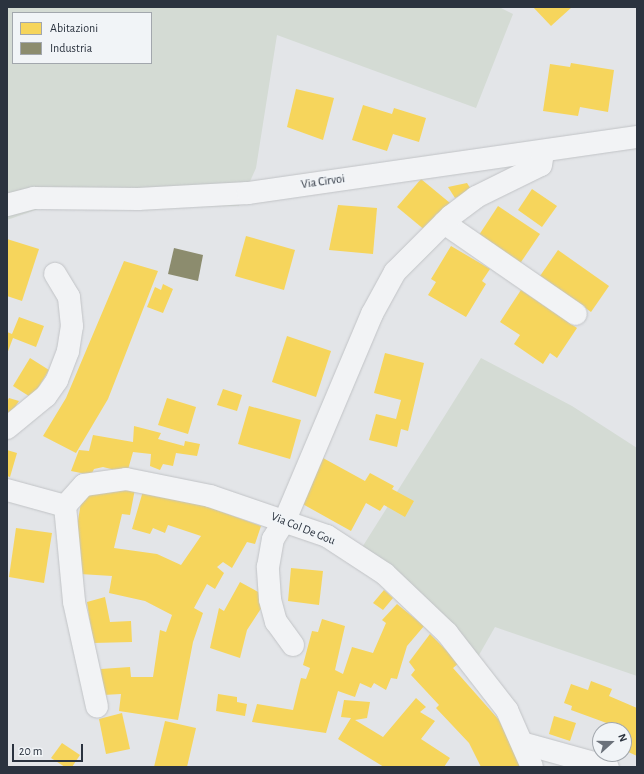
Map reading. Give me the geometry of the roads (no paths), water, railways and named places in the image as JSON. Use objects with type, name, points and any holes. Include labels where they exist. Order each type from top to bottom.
[{"type":"street","name":"Via Cirvoi","points":[[7,205],[34,198],[138,200],[248,192],[543,152],[637,136]]},
{"type":"street","points":[[293,645],[276,622],[268,567],[273,539],[285,520],[372,314],[395,272],[444,222],[476,197],[541,165],[543,152]]},
{"type":"street","points":[[444,222],[576,314]]},
{"type":"street","points":[[7,428],[46,396],[57,380],[68,352],[72,326],[69,297],[55,274]]},
{"type":"street","name":"Via Col De Gou","points":[[65,506],[84,485],[126,479],[210,496],[285,520],[327,536],[362,557],[406,593],[476,668],[507,710],[532,767]]},
{"type":"street","points":[[7,490],[65,506],[73,595],[97,707]]},
{"type":"street","points":[[522,742],[608,767]]}]
